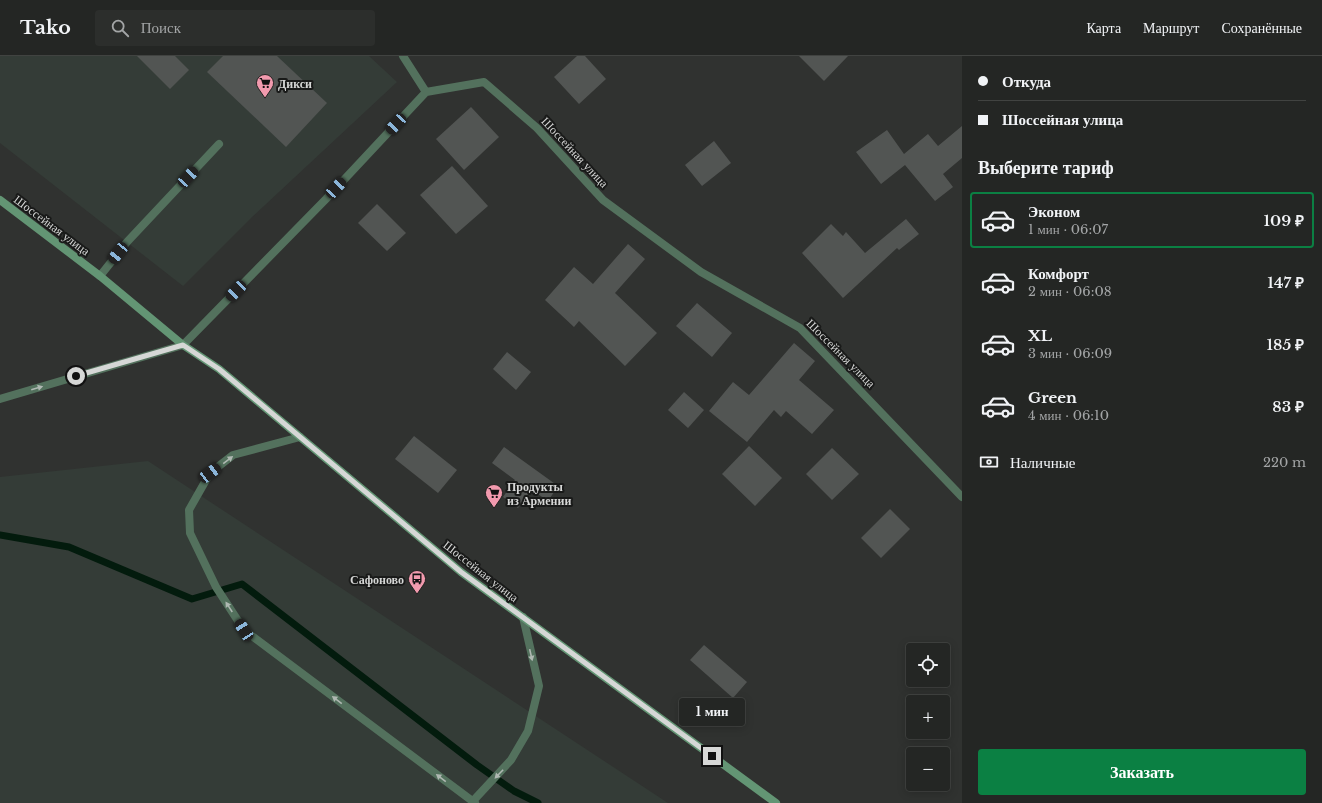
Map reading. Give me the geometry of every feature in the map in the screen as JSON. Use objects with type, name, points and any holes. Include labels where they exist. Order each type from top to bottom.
[{"type":"street","points":[[0,399],[183,345],[326,199],[426,92],[403,56]]},
{"type":"street","name":"Шоссейная улица","points":[[426,92],[484,82],[537,128],[603,200],[701,272],[800,328],[962,497]]},
{"type":"street","points":[[100,276],[127,242],[219,144]]},
{"type":"street","name":"Шоссейная улица","points":[[0,200],[100,276],[183,345],[219,369],[461,572],[776,803]]},
{"type":"street","points":[[300,437],[233,456],[210,473],[189,510],[190,533],[216,588],[244,630],[474,802],[512,760],[528,730],[539,686],[522,617]]},
{"type":"shaded area","points":[[0,56],[369,56],[397,82],[251,218],[183,286],[0,143]]},
{"type":"shaded area","points":[[148,461],[668,803],[0,803],[0,477]]},
{"type":"building","points":[[137,56],[175,56],[189,70],[170,89]]},
{"type":"building","points":[[223,56],[277,56],[327,103],[286,147],[207,72]]},
{"type":"building","points":[[577,56],[585,56],[606,79],[579,104],[554,77]]},
{"type":"building","points":[[799,56],[848,56],[824,81]]},
{"type":"building","points":[[471,107],[499,137],[464,170],[436,139]]},
{"type":"building","points":[[962,126],[962,158],[943,174],[953,187],[935,201],[905,165],[881,184],[856,152],[887,130],[904,154],[928,134],[938,146]]},
{"type":"building","points":[[714,141],[731,163],[702,186],[685,165]]},
{"type":"building","points":[[452,166],[488,206],[456,234],[420,195]]},
{"type":"building","points":[[377,204],[406,233],[387,251],[358,223]]},
{"type":"building","points":[[906,219],[919,234],[899,250],[897,248],[843,298],[802,253],[831,224],[843,236],[846,232],[865,253]]},
{"type":"building","points":[[628,244],[645,259],[615,293],[657,333],[625,366],[579,321],[574,327],[545,300],[574,267],[593,284]]},
{"type":"building","points":[[697,303],[732,333],[712,357],[676,326]]},
{"type":"building","points":[[794,343],[815,361],[799,380],[834,410],[812,434],[786,411],[781,417],[774,410],[747,442],[709,411],[733,382],[749,395]]},
{"type":"building","points":[[507,352],[531,372],[516,390],[493,369]]},
{"type":"building","points":[[684,392],[704,410],[688,428],[668,410]]},
{"type":"building","points":[[414,436],[457,470],[438,493],[395,459]]},
{"type":"building","points":[[749,446],[782,478],[755,506],[722,474]]},
{"type":"building","points":[[504,447],[558,486],[548,501],[532,490],[518,508],[503,497],[515,480],[492,463]]},
{"type":"building","points":[[832,448],[859,474],[832,500],[806,474]]},
{"type":"building","points":[[890,509],[910,529],[881,558],[861,538]]},
{"type":"building","points":[[704,645],[747,682],[733,698],[690,660]]},
{"type":"waterway","points":[[0,535],[69,547],[192,599],[242,584],[477,765],[514,791],[538,803]]},
{"type":"place","name":"Дикси","points":[[265,98]]},
{"type":"place","name":"Продукты из Армении","points":[[494,508]]},
{"type":"place","name":"Сафоново","points":[[417,594]]},
{"type":"route","points":[[76,376],[183,345],[219,369],[461,572],[712,756]]}]
